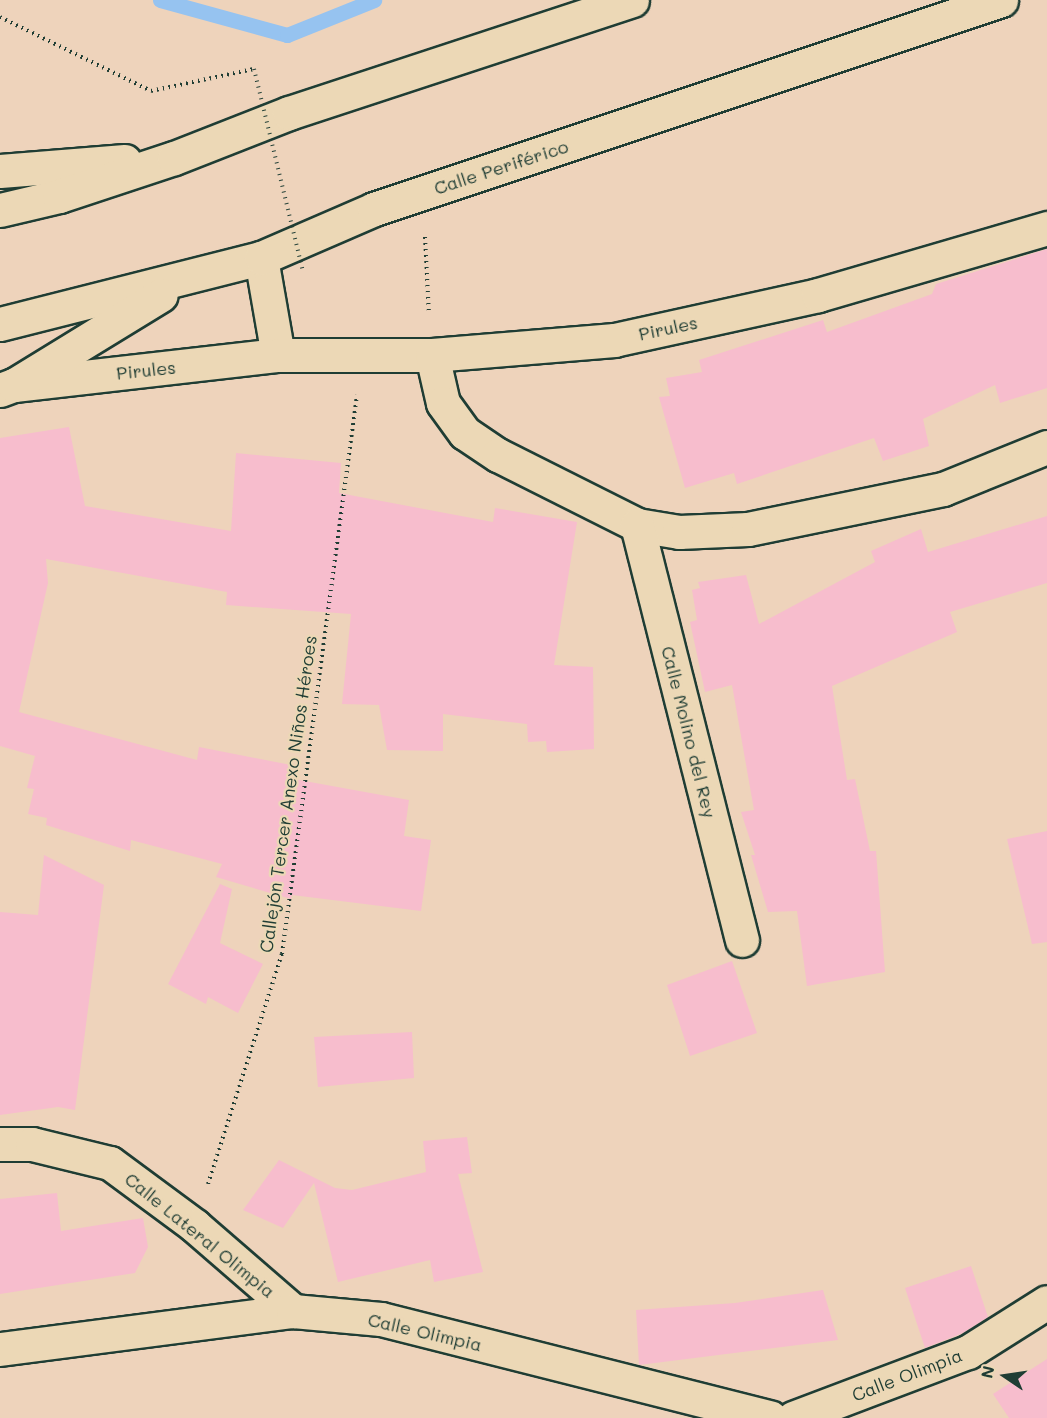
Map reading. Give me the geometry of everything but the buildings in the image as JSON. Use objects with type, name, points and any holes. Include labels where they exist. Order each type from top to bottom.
[{"type":"main road","points":[[0,210],[59,196],[174,158],[289,113],[632,0]]},
{"type":"main road","name":"Calle Periférico","points":[[0,324],[261,258],[374,209],[1001,0]]},
{"type":"main road","points":[[0,171],[174,158]]},
{"type":"main road","name":"Pirules","points":[[7,387],[278,355],[432,355],[614,340],[818,295],[1047,228]]},
{"type":"main road","points":[[261,258],[278,355]]},
{"type":"main road","points":[[7,387],[189,278]]},
{"type":"main road","points":[[432,355],[443,403],[465,433],[498,455],[637,525],[679,532],[748,529],[943,489],[1047,447]]},
{"type":"main road","name":"Calle Molino del Rey","points":[[637,525],[742,939]]},
{"type":"main road","name":"Calle Lateral Olimpia","points":[[0,1144],[32,1144],[110,1163],[195,1226],[293,1311]]},
{"type":"main road","name":"Calle Olimpia","points":[[793,1418],[968,1352],[1047,1302]]},
{"type":"main road","name":"Calle Olimpia","points":[[0,1349],[293,1311],[381,1319],[771,1418]]},
{"type":"path","points":[[0,17],[150,91],[254,69],[302,268]]},
{"type":"path","points":[[424,229],[432,355]]},
{"type":"path","name":"Callejón Tercer Anexo Niños Héroes","points":[[195,1226],[282,954],[362,356]]},
{"type":"waterway","points":[[160,0],[287,35],[374,0]]}]
